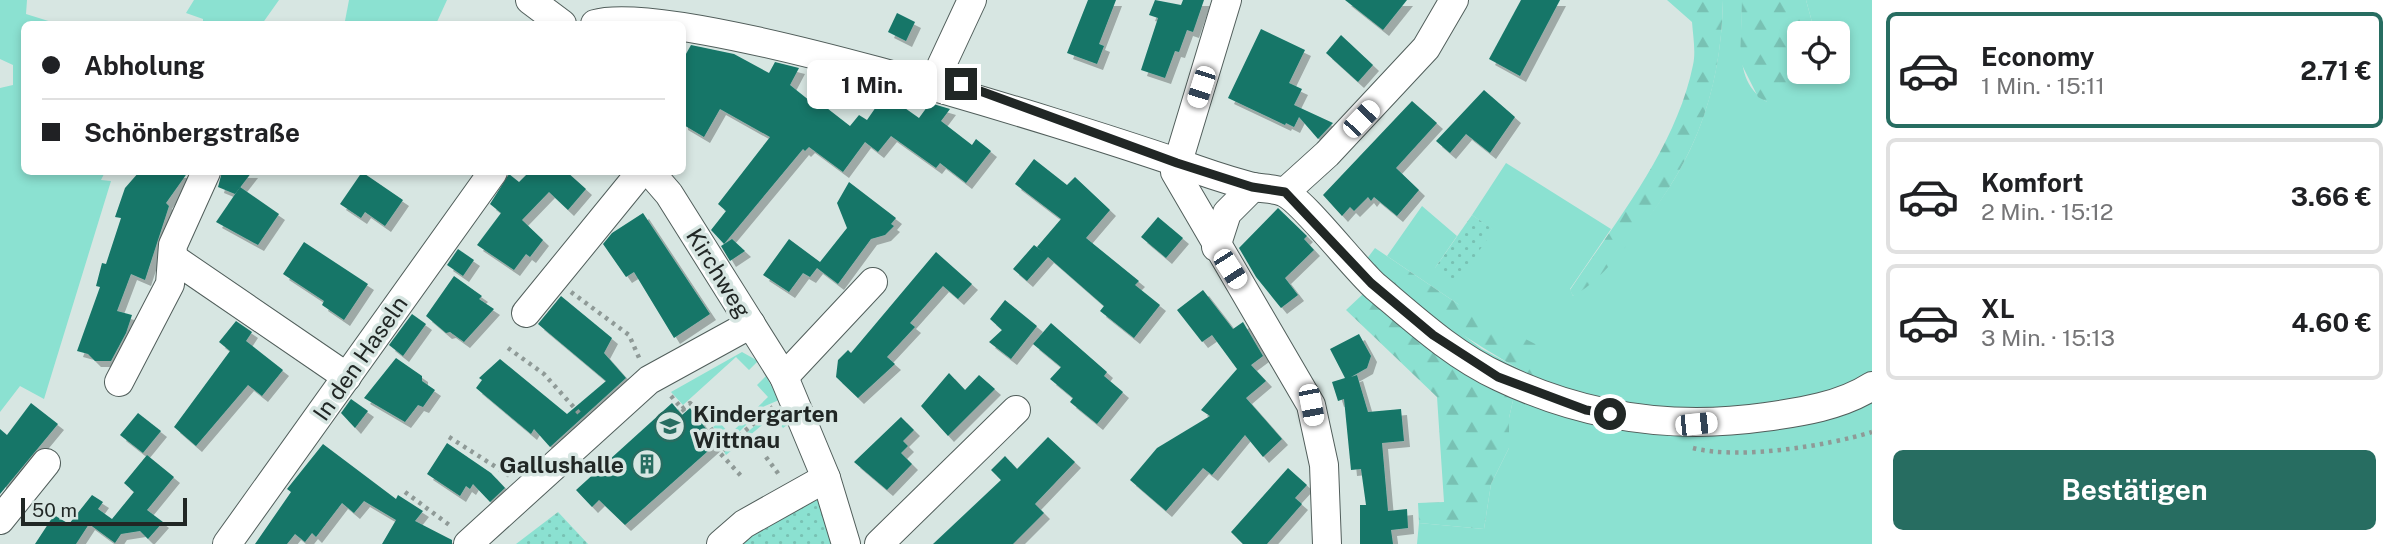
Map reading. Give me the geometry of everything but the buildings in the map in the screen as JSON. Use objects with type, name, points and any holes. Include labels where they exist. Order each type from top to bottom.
[{"type":"street","points":[[530,0],[558,21]]},
{"type":"street","points":[[937,75],[972,0]]},
{"type":"street","points":[[1227,0],[1175,172],[1216,247],[1311,405],[1324,465],[1327,544]]},
{"type":"street","points":[[1285,192],[1327,154],[1426,48],[1454,0]]},
{"type":"street","points":[[599,21],[629,10],[685,8],[739,15],[828,39],[937,75],[1177,163],[1252,187],[1285,192],[1371,283],[1433,335],[1498,377],[1586,410],[1696,424],[1796,413],[1843,400],[1872,386]]},
{"type":"street","points":[[119,382],[170,284],[173,245],[205,175]]},
{"type":"street","name":"In den Haseln","points":[[227,544],[490,175]]},
{"type":"street","points":[[526,313],[639,175]]},
{"type":"street","name":"Kirchweg","points":[[653,175],[669,194],[789,387],[825,478],[846,544]]},
{"type":"street","points":[[1216,247],[1227,213],[1252,187]]},
{"type":"street","points":[[173,258],[347,377]]},
{"type":"street","points":[[789,387],[873,282]]},
{"type":"street","points":[[470,542],[649,380],[751,324]]},
{"type":"street","points":[[879,544],[1016,410]]},
{"type":"street","points":[[0,520],[46,463]]},
{"type":"street","points":[[721,544],[744,524],[825,478]]},
{"type":"path","points":[[553,280],[629,335],[649,380]]},
{"type":"path","points":[[508,348],[544,374],[593,431]]},
{"type":"path","points":[[743,478],[720,453],[789,387]]},
{"type":"path","points":[[682,409],[690,403],[726,447]]},
{"type":"path","points":[[449,437],[529,489]]},
{"type":"path","points":[[766,457],[780,477]]},
{"type":"path","points":[[405,492],[470,542]]},
{"type":"green space","points":[[0,0],[27,0],[26,14],[48,21],[21,21],[21,175],[104,175],[101,180],[111,181],[44,399],[20,386],[0,412],[0,88],[13,85],[13,65],[0,59]]},
{"type":"green space","points":[[194,0],[279,0],[264,21],[203,21],[186,13]]},
{"type":"green space","points":[[349,0],[447,0],[437,21],[345,21]]},
{"type":"green space","points":[[1667,0],[1723,0],[1721,36],[1709,101],[1685,160],[1669,189],[1602,273],[1573,296],[1570,290],[1625,210],[1659,154],[1685,96],[1694,60],[1692,22]]},
{"type":"green space","points":[[1723,0],[1742,0],[1741,56],[1744,70],[1748,82],[1767,102],[1794,84],[1850,84],[1850,21],[1812,21],[1806,0],[1872,0],[1872,544],[1417,544],[1419,523],[1484,529],[1491,484],[1509,448],[1509,418],[1514,396],[1455,366],[1363,294],[1383,275],[1482,349],[1534,377],[1458,304],[1387,256],[1422,206],[1457,236],[1435,268],[1493,230],[1472,215],[1506,163],[1611,229],[1570,289],[1573,296],[1636,232],[1682,165],[1699,128],[1712,89],[1720,47]]},
{"type":"green space","points":[[1742,0],[1806,0],[1812,21],[1787,21],[1787,84],[1800,84],[1796,91],[1784,101],[1767,102],[1758,97],[1740,61]]},
{"type":"green space","points":[[1472,215],[1494,230],[1456,283],[1435,268]]},
{"type":"green space","points":[[1375,248],[1458,304],[1541,347],[1534,377],[1489,352],[1405,293],[1366,260]]},
{"type":"green space","points":[[1363,294],[1455,366],[1514,396],[1509,418],[1509,448],[1491,484],[1484,529],[1419,523],[1418,503],[1444,502],[1437,397],[1346,310]]},
{"type":"green space","points":[[742,352],[758,361],[749,370],[736,357],[683,405],[671,392]]},
{"type":"green space","points":[[766,376],[779,400],[765,406],[728,443],[713,427],[719,422],[730,434],[768,397],[757,385]]},
{"type":"green space","points":[[777,407],[781,407],[790,423],[783,428],[773,416],[726,455],[724,452]]},
{"type":"green space","points":[[820,496],[835,544],[711,544]]},
{"type":"green space","points":[[558,512],[588,544],[516,544]]},
{"type":"place","name":"Kindergarten Wittnau","points":[[670,426]]},
{"type":"place","name":"Gallushalle","points":[[647,464]]},
{"type":"route","points":[[961,84],[1177,163],[1252,187],[1285,192],[1371,283],[1433,335],[1498,377],[1586,410],[1610,414]]}]
